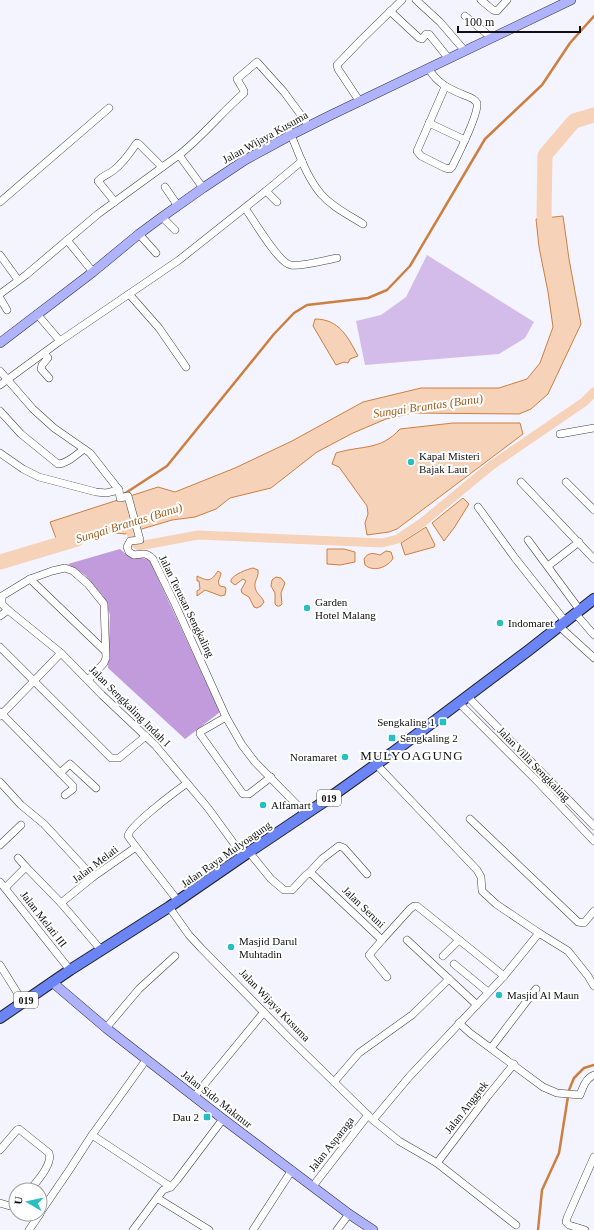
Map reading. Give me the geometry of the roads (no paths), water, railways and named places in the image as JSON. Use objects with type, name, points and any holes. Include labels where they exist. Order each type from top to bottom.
[{"type":"main road","name":"Jalan Wijaya Kusuma","points":[[0,342],[93,272],[162,217],[203,188],[289,132],[309,126],[571,0]]},
{"type":"main road","name":"Jalan Raya Mulyoagung","points":[[0,1018],[70,970],[178,901],[306,814],[529,650],[594,599]]},
{"type":"main road","name":"Jalan Sido Makmur","points":[[52,982],[146,1060],[372,1230]]},
{"type":"street","points":[[360,102],[338,69],[337,65],[402,0]]},
{"type":"street","points":[[416,0],[440,22],[465,51]]},
{"type":"street","points":[[481,0],[494,11],[498,10],[507,0]]},
{"type":"street","points":[[390,11],[419,38],[422,39],[426,34],[429,34],[449,59]]},
{"type":"street","points":[[465,16],[492,38]]},
{"type":"street","points":[[0,294],[115,202],[199,139],[244,93],[237,79],[257,62],[284,92],[309,126]]},
{"type":"street","points":[[429,68],[445,87],[477,102],[477,110],[465,140],[450,169],[445,168],[417,153],[417,148],[445,87]]},
{"type":"street","points":[[0,202],[109,108]]},
{"type":"street","points":[[429,123],[465,140]]},
{"type":"street","points":[[289,132],[314,185],[322,195],[332,204],[363,224]]},
{"type":"street","points":[[115,202],[98,181],[100,178],[114,170],[126,159],[136,144],[138,143],[162,167]]},
{"type":"street","points":[[179,155],[203,188]]},
{"type":"street","points":[[0,385],[60,341],[179,260],[302,161]]},
{"type":"street","points":[[164,187],[178,206]]},
{"type":"street","points":[[266,191],[277,202]]},
{"type":"street","points":[[245,208],[278,256],[286,263],[295,266],[337,258]]},
{"type":"street","points":[[162,217],[175,230]]},
{"type":"street","points":[[139,234],[156,253]]},
{"type":"street","points":[[67,240],[93,272]]},
{"type":"street","points":[[0,255],[18,280]]},
{"type":"street","points":[[130,294],[160,328],[186,367]]},
{"type":"street","points":[[0,298],[7,310]]},
{"type":"street","points":[[37,314],[60,341]]},
{"type":"street","points":[[44,353],[48,358],[42,365],[41,369],[49,378]]},
{"type":"street","points":[[0,371],[33,409],[54,428],[90,453],[119,490],[106,493],[96,492],[39,477],[23,469],[0,453]]},
{"type":"street","points":[[0,411],[21,434],[58,464],[66,462],[84,449]]},
{"type":"street","points":[[560,434],[594,428]]},
{"type":"street","points":[[521,482],[594,558]]},
{"type":"street","points":[[566,482],[594,510]]},
{"type":"street","name":"Jalan Terusan Sengkaling","points":[[119,490],[125,497],[139,538],[130,541],[127,547],[129,552],[131,554],[138,555],[144,553],[153,559],[226,717],[248,755],[306,814]]},
{"type":"street","points":[[478,507],[562,623],[594,658]]},
{"type":"street","points":[[528,540],[548,566],[594,635]]},
{"type":"street","points":[[548,566],[579,542]]},
{"type":"street","points":[[88,680],[104,663],[106,658],[104,604],[88,584],[73,570],[68,568],[52,571],[30,579],[105,650]]},
{"type":"street","name":"Jalan Sengkaling Indah I","points":[[30,579],[2,596],[2,604],[61,653],[102,696],[146,736],[246,854]]},
{"type":"street","points":[[0,616],[8,610]]},
{"type":"street","points":[[0,647],[111,758],[119,758],[146,736]]},
{"type":"street","points":[[61,653],[35,682],[1,714],[74,788],[66,795]]},
{"type":"street","name":"Jalan Villa Sengkaling","points":[[467,696],[594,826]]},
{"type":"street","name":"Jalan Villa Sengkaling","points":[[458,703],[594,841]]},
{"type":"street","points":[[226,717],[200,732],[200,734],[243,794],[249,794],[271,777]]},
{"type":"street","points":[[60,773],[70,764],[96,788]]},
{"type":"street","points":[[376,764],[477,870],[481,877],[482,891],[496,904],[568,951],[594,986]]},
{"type":"street","points":[[530,775],[538,768]]},
{"type":"street","points":[[0,782],[21,805],[44,824],[93,877]]},
{"type":"street","points":[[136,847],[128,836],[128,832],[138,822],[186,784]]},
{"type":"street","points":[[470,819],[578,922],[584,923],[594,911]]},
{"type":"street","points":[[0,845],[21,825]]},
{"type":"street","points":[[246,854],[284,890],[292,890],[322,859],[339,846],[344,848],[366,874]]},
{"type":"street","name":"Jalan Melati","points":[[61,903],[93,877],[136,847],[178,901]]},
{"type":"street","points":[[18,858],[61,903],[101,950]]},
{"type":"street","points":[[2,885],[26,867]]},
{"type":"street","name":"Jalan Seruni","points":[[309,873],[315,876],[382,940],[414,906],[421,908],[504,976]]},
{"type":"street","name":"Jalan Melati III","points":[[2,885],[70,970]]},
{"type":"street","name":"Jalan Wijaya Kusuma","points":[[169,907],[189,935],[370,1118],[398,1141],[437,1163],[516,1225]]},
{"type":"street","points":[[370,1118],[504,976],[539,933]]},
{"type":"street","points":[[382,940],[369,955],[387,977]]},
{"type":"street","points":[[408,940],[477,1005]]},
{"type":"street","points":[[443,956],[459,940]]},
{"type":"street","points":[[106,1028],[139,989],[175,956]]},
{"type":"street","points":[[454,964],[488,992]]},
{"type":"street","points":[[0,965],[23,1002]]},
{"type":"street","points":[[334,1082],[359,1053],[412,1015],[449,979]]},
{"type":"street","points":[[491,1048],[536,989]]},
{"type":"street","points":[[194,1097],[264,1012]]},
{"type":"street","points":[[460,1023],[543,1087],[557,1093],[580,1095],[585,1083],[590,1076],[594,1075]]},
{"type":"street","points":[[48,1202],[92,1135],[146,1060]]},
{"type":"street","name":"Jalan Anggrek","points":[[437,1163],[514,1064]]},
{"type":"street","name":"Jalan Asparaga","points":[[313,1186],[370,1118]]},
{"type":"street","points":[[133,1230],[163,1190],[171,1187],[177,1180],[223,1119]]},
{"type":"street","points":[[0,1150],[18,1129],[22,1130],[49,1153],[51,1157],[49,1163],[36,1182]]},
{"type":"street","points":[[92,1135],[171,1187]]},
{"type":"street","points":[[585,1230],[569,1225],[566,1222],[594,1157]]},
{"type":"street","points":[[253,1230],[292,1170]]},
{"type":"street","points":[[157,1198],[209,1230]]},
{"type":"street","points":[[338,1230],[349,1214]]},
{"type":"water","points":[[563,216],[581,324],[548,394],[531,409],[519,414],[412,413],[386,419],[353,433],[317,452],[271,488],[230,498],[216,509],[195,517],[172,520],[125,534],[106,532],[96,538],[60,549],[50,522],[158,487],[175,492],[235,468],[292,441],[363,402],[421,388],[499,388],[527,379],[540,363],[553,327],[539,247],[536,219]]},
{"type":"water","points":[[315,319],[330,322],[342,330],[358,356],[350,359],[348,363],[344,362],[336,365],[313,326]]},
{"type":"water","points":[[453,423],[520,423],[523,434],[397,529],[389,532],[367,535],[365,523],[368,514],[367,506],[339,467],[332,464],[336,453],[378,444],[393,436],[400,429]]},
{"type":"water","points":[[463,498],[469,504],[444,541],[432,523]]},
{"type":"water","points":[[426,527],[435,545],[434,547],[405,555],[401,543]]},
{"type":"water","points":[[327,549],[344,549],[355,552],[355,562],[340,565],[327,564]]},
{"type":"water","points":[[386,551],[391,552],[393,558],[383,567],[375,569],[365,565],[364,559],[367,555],[380,555]]},
{"type":"water","points":[[253,568],[258,570],[255,587],[264,602],[257,608],[254,607],[249,597],[242,593],[241,590],[246,581],[243,579],[235,585],[231,582],[232,578],[237,574]]},
{"type":"water","points":[[218,571],[221,573],[219,584],[220,586],[225,587],[225,595],[221,596],[205,590],[197,596],[197,591],[200,589],[197,576],[209,580]]},
{"type":"water","points":[[276,577],[281,578],[285,583],[281,593],[282,604],[280,606],[275,604],[275,593],[271,586],[272,580]]},
{"type":"waterway","points":[[124,494],[167,466],[274,334],[294,313],[307,305],[368,298],[387,290],[410,266],[485,139],[542,85],[570,43],[594,16]]},
{"type":"waterway","name":"Sungai Brantas (Banu)","points":[[547,238],[544,215],[545,155],[574,121],[594,115]]},
{"type":"waterway","points":[[128,523],[134,543],[139,546],[198,535],[382,543],[398,539],[423,522],[492,465],[584,402],[594,392]]},
{"type":"waterway","name":"Sungai Brantas (Banu)","points":[[0,562],[77,539]]},
{"type":"waterway","points":[[538,1230],[542,1190],[559,1153],[569,1090],[574,1078],[584,1068],[594,1065]]},
{"type":"place","name":"Kapal Misteri Bajak Laut","points":[[411,462]]},
{"type":"place","name":"Garden Hotel Malang","points":[[307,608]]},
{"type":"place","name":"Indomaret","points":[[500,623]]},
{"type":"place","name":"Sengkaling 1","points":[[443,722]]},
{"type":"place","name":"Sengkaling 2","points":[[392,738]]},
{"type":"place","name":"Noramaret","points":[[345,757]]},
{"type":"place","name":"Alfamart","points":[[263,805]]},
{"type":"place","name":"Masjid Darul Muhtadin","points":[[231,947]]},
{"type":"place","name":"Masjid Al Maun","points":[[499,995]]},
{"type":"place","name":"Dau 2","points":[[207,1117]]},
{"type":"district","name":"MULYOAGUNG","points":[[412,755]]}]
